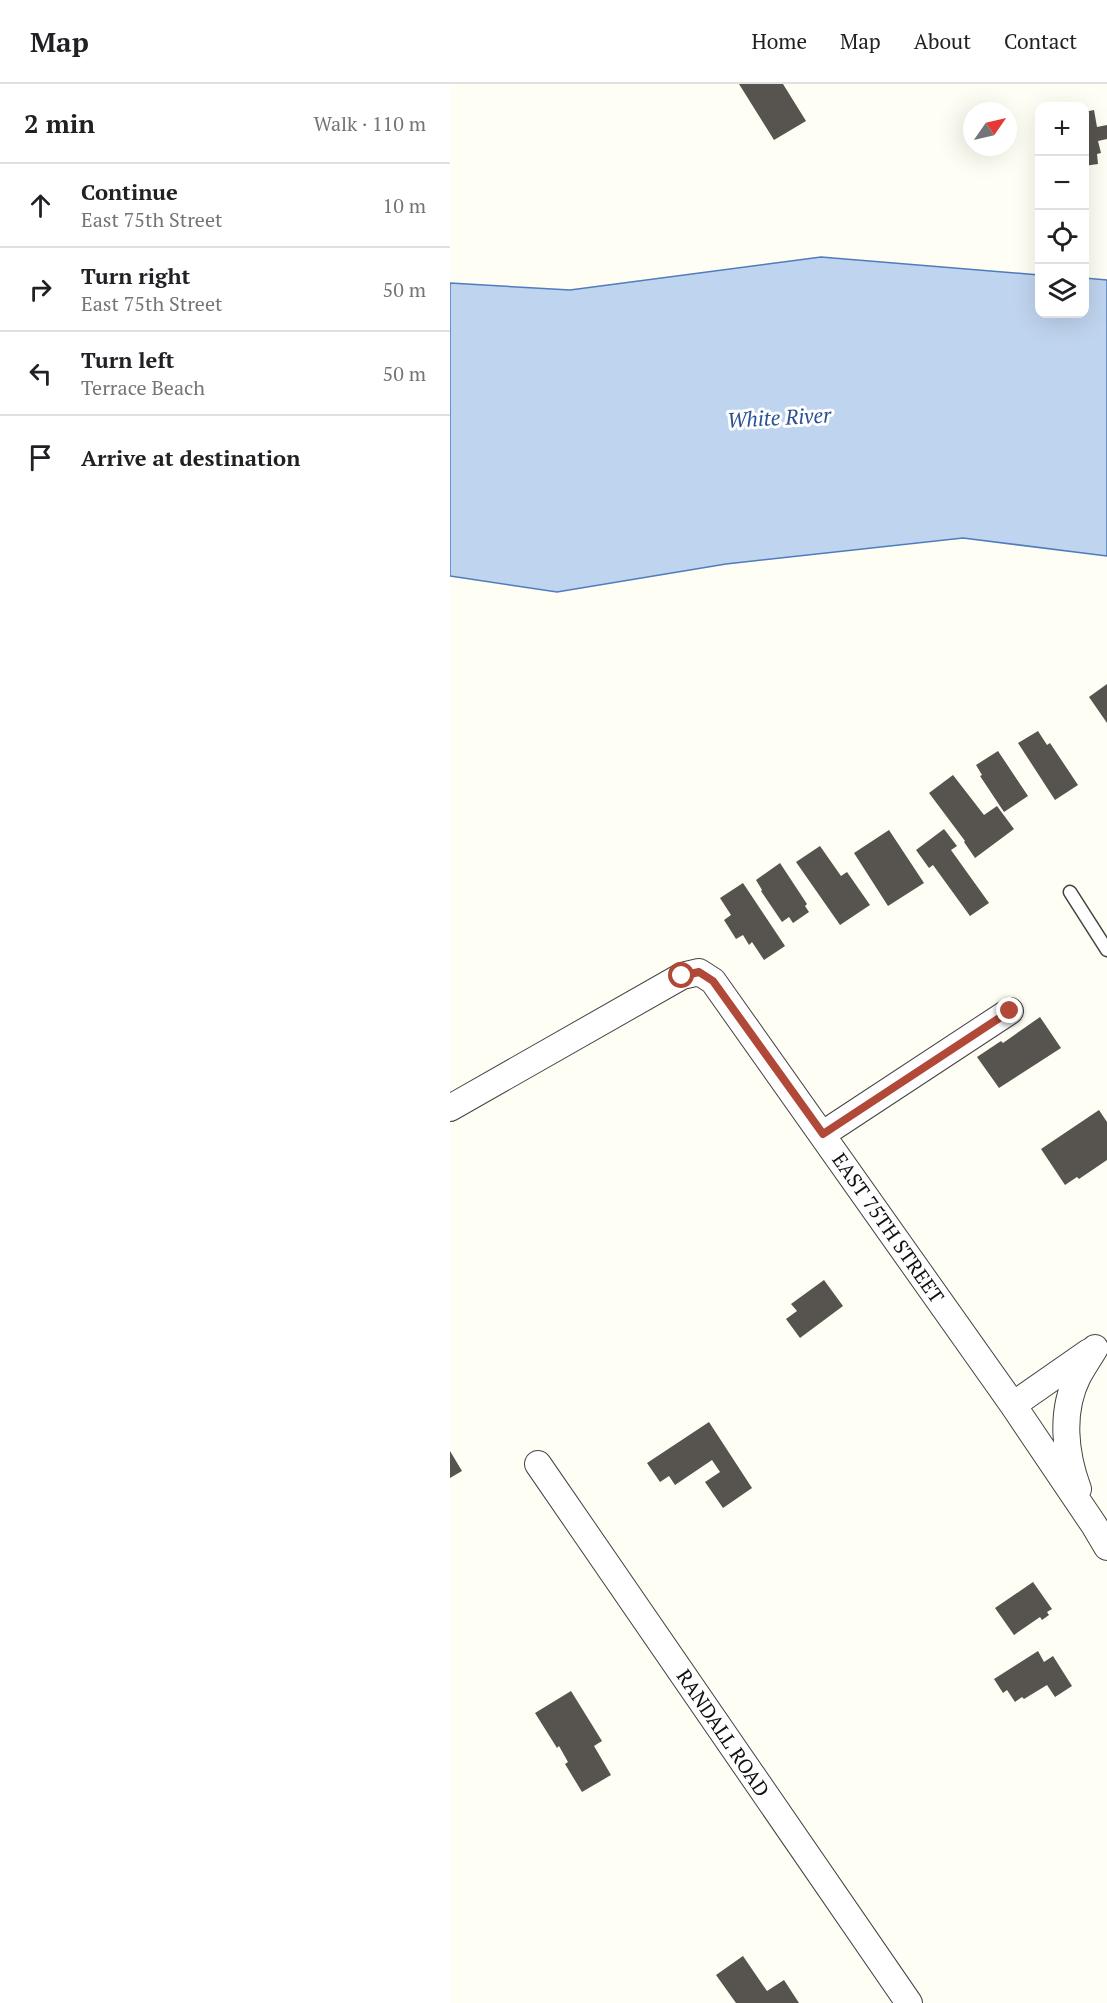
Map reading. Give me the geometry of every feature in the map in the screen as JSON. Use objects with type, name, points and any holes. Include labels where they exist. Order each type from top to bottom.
[{"type":"street","name":"EAST 75TH STREET","points":[[450,1108],[682,976],[699,972],[713,981],[1013,1405],[1107,1547]]},
{"type":"street","points":[[823,1134],[1010,1011]]},
{"type":"street","points":[[1013,1405],[1101,1344]]},
{"type":"street","points":[[1094,1525],[1073,1476],[1066,1418],[1070,1395],[1077,1378],[1101,1344]]},
{"type":"street","name":"RANDALL ROAD","points":[[538,1464],[909,2003]]},
{"type":"lane","points":[[1070,892],[1107,950]]},
{"type":"water","name":"White River","points":[[821,257],[1035,275],[1035,318],[1089,318],[1089,278],[1107,280],[1107,556],[963,538],[726,564],[557,592],[450,576],[450,283],[570,290]]},
{"type":"building","points":[[739,84],[783,84],[806,121],[774,140]]},
{"type":"building","points":[[1094,110],[1097,127],[1107,125],[1107,139],[1098,141],[1101,153],[1097,154],[1098,164],[1089,165],[1089,156],[1089,111]]},
{"type":"building","points":[[1107,684],[1107,723],[1089,697]]},
{"type":"building","points":[[1038,731],[1047,745],[1050,743],[1078,785],[1055,800],[1018,743]]},
{"type":"building","points":[[998,751],[1028,796],[1004,812],[980,776],[982,775],[976,765]]},
{"type":"building","points":[[953,775],[984,815],[997,806],[1014,829],[975,858],[929,793]]},
{"type":"building","points":[[944,829],[957,846],[951,850],[989,903],[970,916],[933,865],[929,868],[916,850]]},
{"type":"building","points":[[889,830],[924,883],[888,906],[854,853]]},
{"type":"building","points":[[820,846],[841,876],[847,872],[870,905],[840,925],[796,862]]},
{"type":"building","points":[[780,863],[807,904],[805,906],[809,912],[793,923],[789,917],[782,922],[756,880]]},
{"type":"building","points":[[743,883],[785,946],[764,960],[752,942],[749,945],[743,935],[736,939],[724,920],[731,915],[720,898]]},
{"type":"building","points":[[1040,1017],[1061,1048],[999,1088],[977,1057],[1001,1041],[1003,1043]]},
{"type":"building","points":[[1099,1110],[1107,1122],[1107,1160],[1079,1179],[1077,1177],[1065,1185],[1041,1149]]},
{"type":"building","points":[[824,1280],[843,1306],[800,1338],[786,1319],[797,1311],[791,1304]]},
{"type":"building","points":[[709,1422],[752,1488],[723,1508],[705,1482],[720,1472],[712,1460],[675,1485],[669,1476],[660,1482],[647,1463]]},
{"type":"building","points":[[450,1451],[462,1471],[450,1478]]},
{"type":"building","points":[[1033,1582],[1052,1609],[1047,1612],[1049,1615],[1042,1620],[1040,1617],[1014,1635],[995,1608]]},
{"type":"building","points":[[1038,1651],[1044,1662],[1053,1656],[1072,1686],[1055,1697],[1047,1685],[1015,1702],[1007,1690],[1003,1693],[994,1679]]},
{"type":"building","points":[[571,1691],[602,1741],[594,1746],[611,1775],[582,1792],[565,1764],[568,1762],[559,1746],[557,1748],[535,1713]]},
{"type":"building","points":[[743,1956],[767,1991],[784,1980],[799,2003],[736,2003],[716,1975]]},
{"type":"route","points":[[682,976],[699,972],[713,981],[823,1134],[1010,1011]]}]
